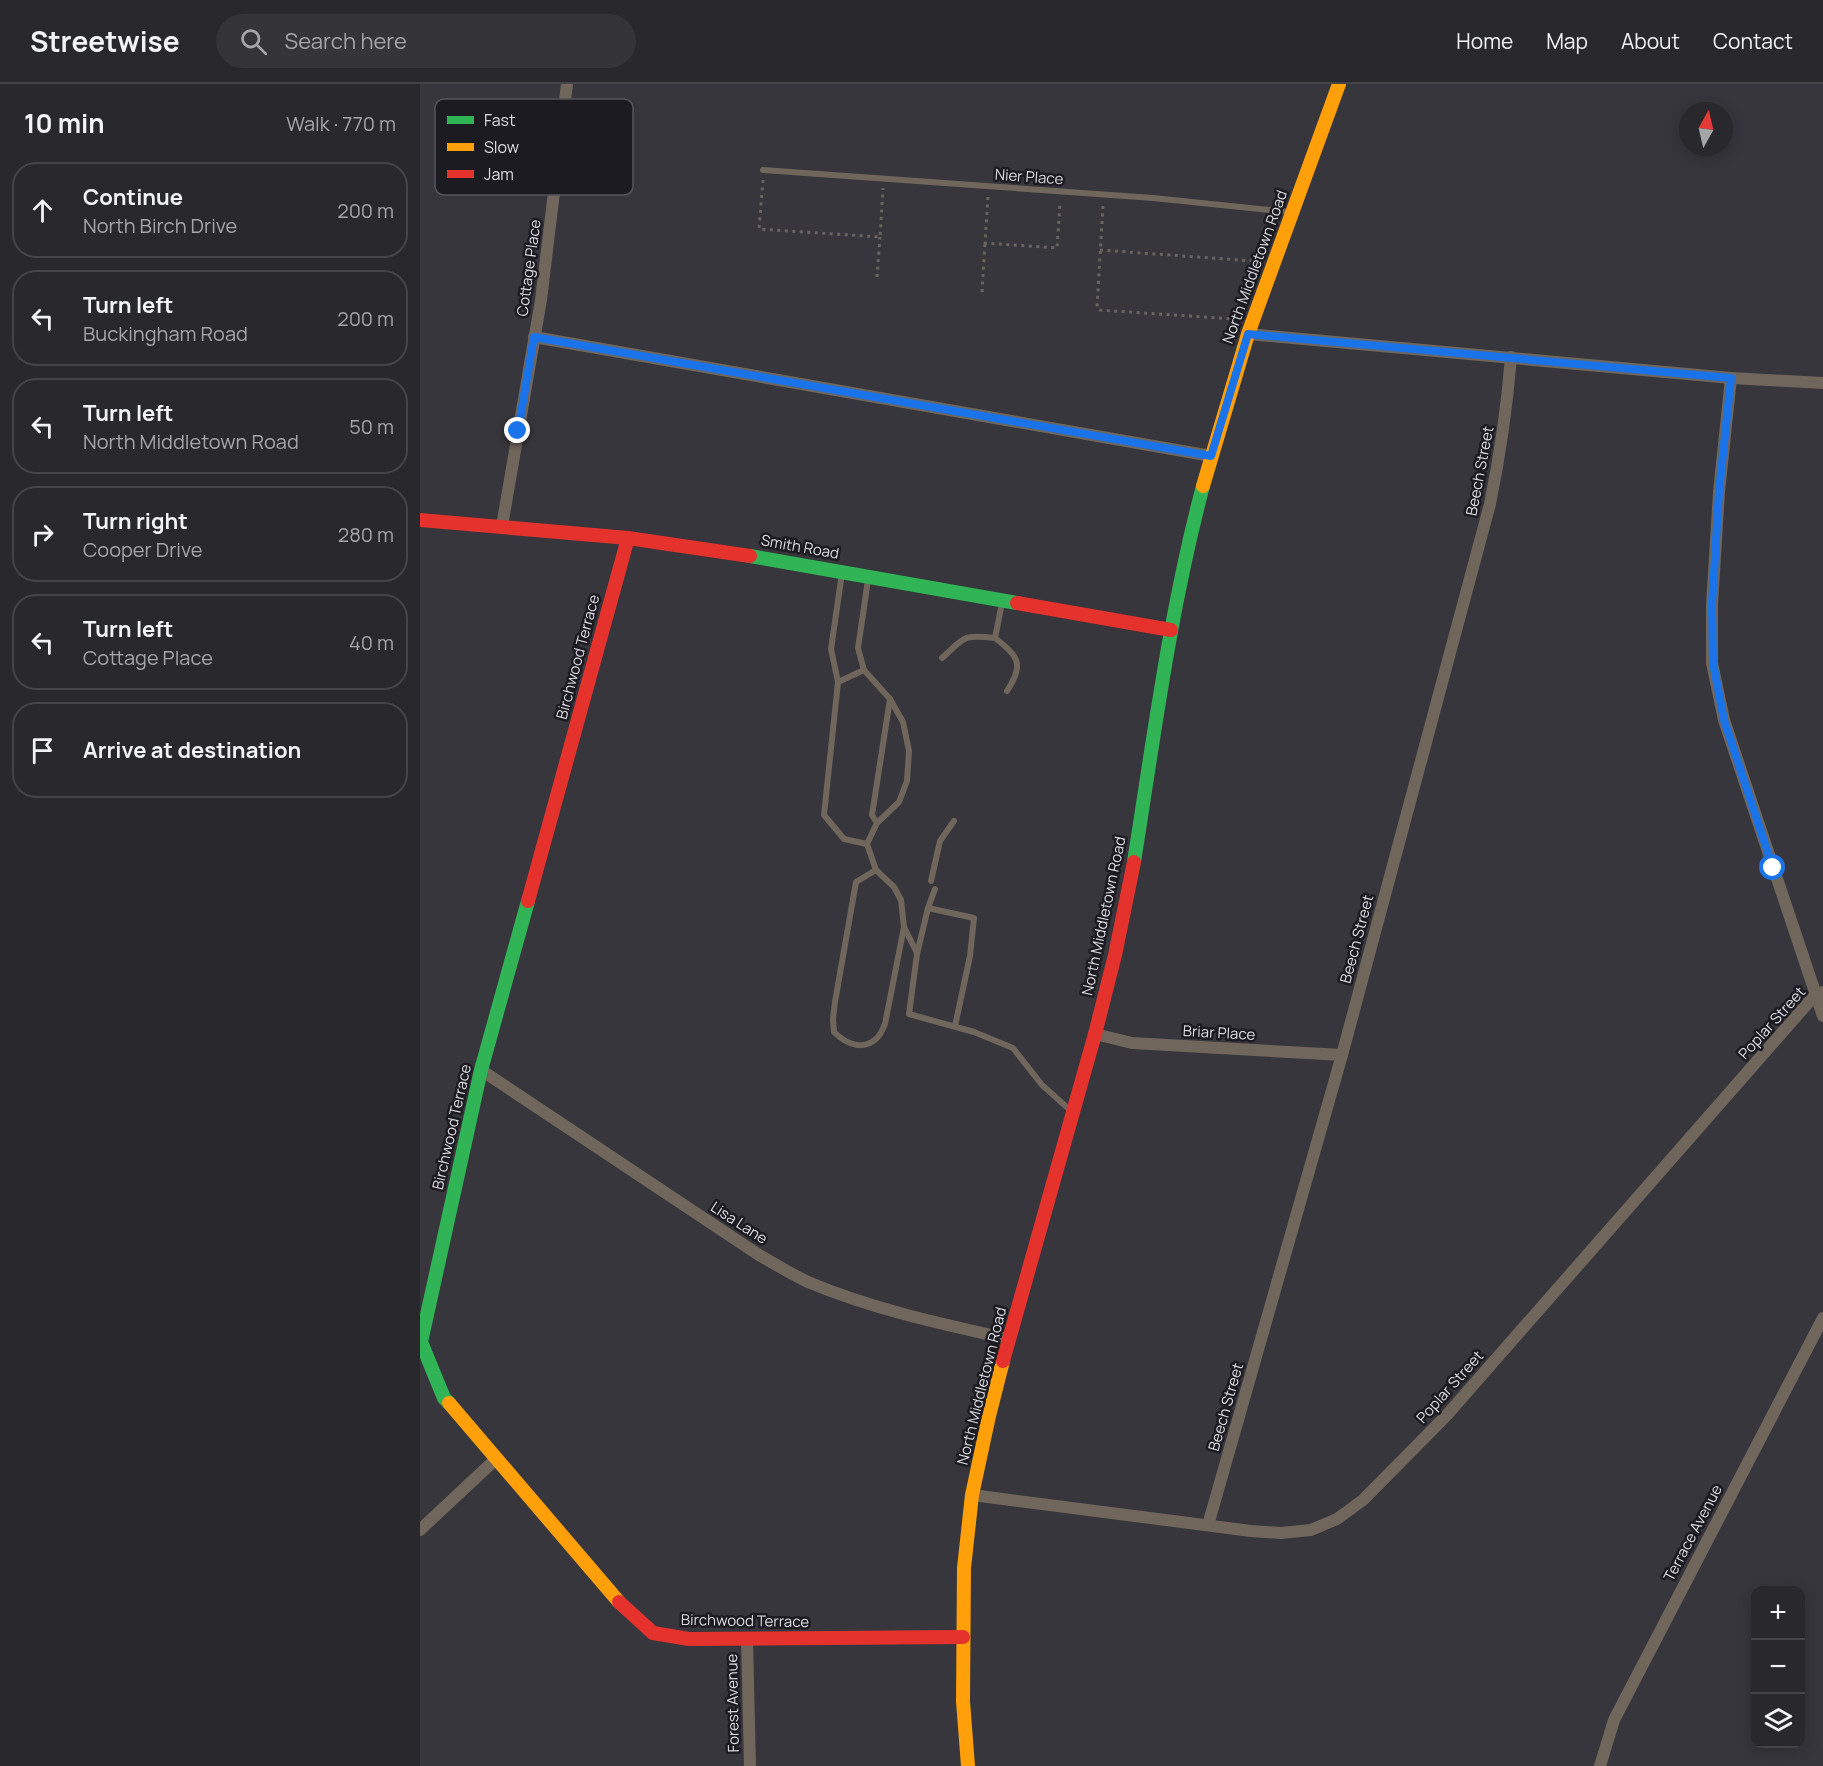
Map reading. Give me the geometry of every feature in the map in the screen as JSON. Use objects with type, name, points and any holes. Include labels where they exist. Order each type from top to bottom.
[{"type":"street","name":"Cottage Place","points":[[565,99],[567,84]]},
{"type":"street","name":"North Middletown Road","points":[[968,1766],[963,1701],[964,1568],[972,1495],[989,1416],[1115,955],[1131,881],[1171,630],[1188,543],[1211,456],[1248,334],[1339,84]]},
{"type":"street","name":"Cottage Place","points":[[502,526],[541,300],[554,195]]},
{"type":"street","points":[[1248,334],[1731,378],[1823,383]]},
{"type":"street","points":[[534,337],[1211,456]]},
{"type":"street","name":"Beech Street","points":[[1208,1525],[1342,1055],[1490,504],[1505,424],[1511,357]]},
{"type":"street","points":[[1731,378],[1719,492],[1712,605],[1713,663],[1724,720],[1819,993],[1823,1016]]},
{"type":"street","name":"Smith Road","points":[[420,520],[628,538],[736,553],[1171,630]]},
{"type":"street","name":"Birchwood Terrace","points":[[628,538],[481,1070],[421,1342],[444,1398],[614,1598],[653,1633],[689,1639],[963,1637]]},
{"type":"street","name":"Poplar Street","points":[[972,1495],[1281,1533],[1311,1530],[1337,1519],[1363,1500],[1446,1416],[1819,993]]},
{"type":"street","name":"Briar Place","points":[[1095,1034],[1132,1043],[1342,1055]]},
{"type":"street","name":"Lisa Lane","points":[[481,1070],[759,1255],[807,1281],[861,1301],[1009,1339]]},
{"type":"street","name":"Terrace Avenue","points":[[1600,1766],[1618,1710],[1823,1318]]},
{"type":"street","points":[[420,1530],[497,1458]]},
{"type":"street","name":"Forest Avenue","points":[[747,1639],[750,1766]]},
{"type":"lane","name":"Nier Place","points":[[763,170],[1154,198],[1292,212]]},
{"type":"lane","points":[[843,571],[831,649],[838,682],[824,816],[844,839],[867,843]]},
{"type":"lane","points":[[869,576],[858,648],[864,670],[890,699],[903,722],[909,751],[907,781],[899,802],[877,823],[867,843],[876,870],[894,887],[901,900],[903,927],[885,1024],[878,1037],[868,1043],[849,1044],[834,1032],[835,1002],[856,882],[876,870]]},
{"type":"lane","points":[[995,638],[1003,600]]},
{"type":"lane","points":[[942,658],[964,638],[975,636],[995,638],[1012,651],[1018,665],[1015,679],[1007,691]]},
{"type":"lane","points":[[838,682],[864,670]]},
{"type":"lane","points":[[877,823],[872,815],[890,699]]},
{"type":"lane","points":[[932,881],[940,841],[954,821]]},
{"type":"lane","points":[[935,889],[917,954],[909,1014],[974,1032],[1013,1048],[1042,1085],[1073,1112]]},
{"type":"lane","points":[[928,908],[974,918],[970,956],[955,1026]]},
{"type":"lane","points":[[903,927],[917,954]]},
{"type":"path","points":[[763,170],[759,229],[880,237]]},
{"type":"path","points":[[877,277],[883,178]]},
{"type":"path","points":[[982,292],[989,186]]},
{"type":"path","points":[[1104,195],[1097,308],[1234,319]]},
{"type":"path","points":[[985,243],[1057,248],[1060,203]]},
{"type":"path","points":[[1100,250],[1253,261]]},
{"type":"traffic: fast","points":[[1134,862],[1172,626],[1203,486]]},
{"type":"traffic: fast","points":[[750,556],[1017,603]]},
{"type":"traffic: fast","points":[[449,1403],[444,1398],[421,1342],[481,1070],[528,901]]},
{"type":"traffic: slow","points":[[1203,486],[1248,334],[1339,84]]},
{"type":"traffic: slow","points":[[968,1766],[963,1701],[964,1568],[972,1495],[1003,1361]]},
{"type":"traffic: slow","points":[[449,1403],[619,1602]]},
{"type":"traffic: jam","points":[[420,520],[628,538],[750,556]]},
{"type":"traffic: jam","points":[[528,901],[628,538]]},
{"type":"traffic: jam","points":[[1017,603],[1171,630]]},
{"type":"traffic: jam","points":[[1003,1361],[1095,1034],[1115,955],[1134,862]]},
{"type":"traffic: jam","points":[[619,1602],[653,1633],[689,1639],[963,1637]]},
{"type":"route","points":[[518,431],[534,337],[1211,456],[1248,334],[1731,378],[1719,492],[1712,605],[1713,663],[1724,720],[1773,868]]}]
